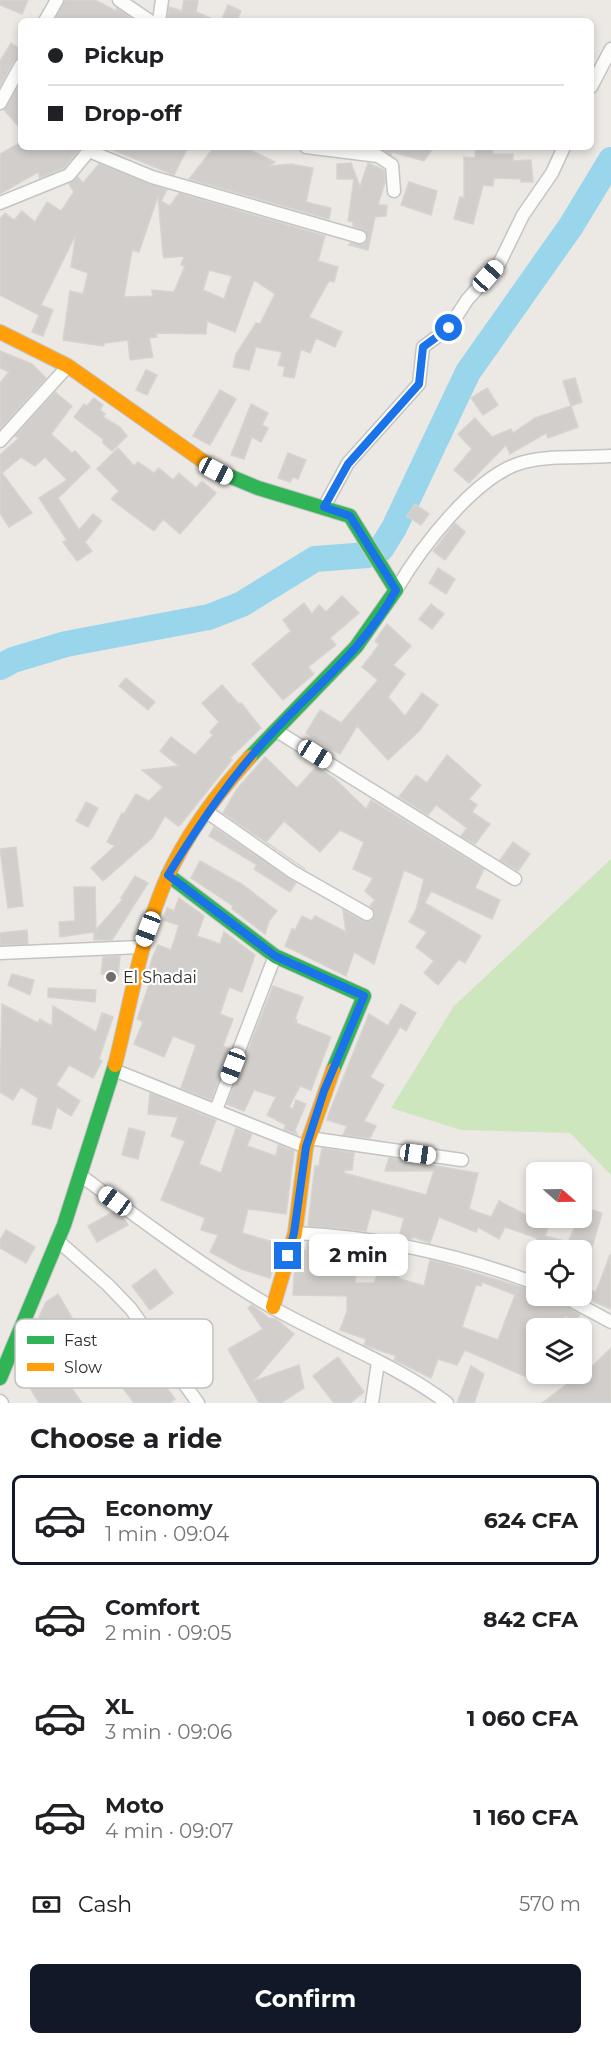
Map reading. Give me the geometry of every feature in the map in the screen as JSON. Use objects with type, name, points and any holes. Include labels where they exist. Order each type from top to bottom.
[{"type":"street","points":[[47,18],[57,0]]},
{"type":"street","points":[[119,0],[146,18]]},
{"type":"street","points":[[159,18],[162,0]]},
{"type":"street","points":[[594,81],[611,49]]},
{"type":"street","points":[[0,103],[18,70]]},
{"type":"street","points":[[0,203],[64,179],[89,150]]},
{"type":"street","points":[[92,150],[152,177],[360,237]]},
{"type":"street","points":[[330,150],[378,156],[392,165],[394,191]]},
{"type":"street","points":[[324,507],[348,464],[419,384],[423,347],[449,328],[467,300],[499,264],[523,215],[552,173],[563,150]]},
{"type":"street","points":[[0,332],[68,366],[181,448],[228,477],[350,516],[396,590]]},
{"type":"street","points":[[0,441],[68,366]]},
{"type":"street","points":[[24,1319],[57,1240],[114,1070],[141,947],[168,875],[207,812],[232,777],[275,729],[342,665],[380,618],[415,557],[438,529],[490,479],[508,467],[526,461],[611,456]]},
{"type":"street","points":[[275,729],[515,879]]},
{"type":"street","points":[[207,812],[301,877],[366,914]]},
{"type":"street","points":[[168,875],[275,956],[364,996],[324,1091],[308,1143],[294,1233],[273,1307]]},
{"type":"street","points":[[0,953],[141,947]]},
{"type":"street","points":[[216,1110],[275,956]]},
{"type":"street","points":[[114,1070],[308,1143],[462,1160]]},
{"type":"street","points":[[80,1175],[204,1267],[273,1307],[378,1362],[447,1403]]},
{"type":"street","points":[[294,1233],[351,1236],[401,1244],[455,1257],[526,1280]]},
{"type":"street","points":[[57,1240],[108,1285],[138,1319]]},
{"type":"street","points":[[581,1306],[611,1322]]},
{"type":"street","points":[[0,1378],[15,1342]]},
{"type":"street","points":[[372,1403],[378,1362]]},
{"type":"street","points":[[187,1388],[198,1403]]},
{"type":"green space","points":[[611,859],[611,1175],[570,1133],[461,1130],[391,1108],[454,1006]]},
{"type":"building","points":[[0,0],[28,0],[22,14],[0,5]]},
{"type":"building","points":[[65,0],[95,0],[116,11],[117,8],[131,18],[56,18]]},
{"type":"building","points":[[184,0],[198,0],[196,12],[210,18],[167,18],[169,7],[182,11]]},
{"type":"building","points":[[228,5],[241,11],[238,18],[222,18]]},
{"type":"building","points":[[11,43],[18,48],[18,59],[14,61],[0,86],[0,61]]},
{"type":"building","points":[[18,87],[18,126],[4,110]]},
{"type":"building","points":[[18,144],[18,150],[79,150],[64,168],[40,178],[38,172],[0,194],[0,154]]},
{"type":"building","points":[[113,150],[186,150],[174,175]]},
{"type":"building","points":[[212,150],[250,150],[275,162],[270,166],[291,164],[313,168],[306,202],[331,208],[329,219],[189,179]]},
{"type":"building","points":[[380,150],[432,150],[424,161],[392,152],[391,155]]},
{"type":"building","points":[[476,150],[492,150],[493,154],[513,154],[513,161],[531,160],[533,182],[494,178],[493,186],[483,185],[473,224],[454,219],[460,197],[464,198],[464,157],[475,158]]},
{"type":"building","points":[[351,163],[360,187],[368,163],[384,170],[385,182],[378,205],[387,205],[386,216],[375,217],[368,250],[349,245],[350,243],[363,245],[368,239],[365,231],[348,221],[354,179],[337,179],[337,164]]},
{"type":"building","points":[[99,164],[167,190],[161,201],[170,206],[179,193],[325,236],[318,261],[338,267],[334,282],[329,281],[309,317],[342,332],[335,347],[316,338],[310,353],[301,349],[294,378],[283,376],[285,367],[278,365],[282,352],[256,347],[249,370],[233,367],[236,354],[256,323],[260,324],[275,294],[254,280],[235,332],[207,321],[206,334],[156,333],[157,337],[149,338],[153,357],[130,360],[128,340],[105,343],[103,346],[63,340],[70,291],[83,294],[88,273],[71,267],[76,234],[41,305],[53,310],[43,336],[32,332],[39,315],[0,295],[0,219],[5,213],[14,220],[22,211],[35,222],[47,202],[61,211],[74,192],[69,184],[78,177],[83,183]],"holes":[[[158,196],[164,258],[184,256],[181,265],[185,266],[174,292],[152,290],[153,296],[124,297],[132,250],[139,252]],[[209,270],[232,276],[224,299],[203,290]]]},
{"type":"building","points":[[409,182],[437,191],[431,215],[401,205]]},
{"type":"building","points":[[0,351],[32,364],[46,378],[0,429],[0,383],[9,372],[0,368]]},
{"type":"building","points":[[146,370],[157,375],[147,395],[136,390]]},
{"type":"building","points":[[575,378],[582,402],[571,406],[563,381]]},
{"type":"building","points":[[487,388],[498,405],[483,415],[471,398]]},
{"type":"building","points":[[220,390],[236,399],[210,445],[193,436]]},
{"type":"building","points":[[55,392],[72,406],[51,434],[72,453],[75,451],[90,467],[58,498],[79,530],[93,514],[102,521],[85,542],[92,551],[77,561],[63,542],[67,540],[39,498],[67,480],[45,457],[35,466],[21,457],[2,473],[32,513],[9,527],[0,513],[0,455],[19,438],[15,436]]},
{"type":"building","points":[[94,398],[103,405],[100,410],[105,414],[103,417],[120,427],[127,436],[112,451],[103,443],[103,439],[74,417],[84,404],[87,406]]},
{"type":"building","points":[[251,404],[268,413],[262,425],[268,428],[261,442],[252,437],[244,459],[231,455]]},
{"type":"building","points":[[571,406],[578,427],[548,438],[546,433],[510,454],[506,445],[469,483],[454,470],[472,449],[458,434],[475,418],[492,437],[511,429],[513,433],[535,418]]},
{"type":"building","points":[[118,448],[134,466],[138,462],[154,473],[159,468],[173,480],[179,473],[196,488],[202,481],[216,493],[180,534],[163,519],[154,531],[111,499],[119,491],[97,469]]},
{"type":"building","points":[[288,453],[306,460],[298,479],[293,477],[290,482],[278,478]]},
{"type":"building","points":[[415,504],[429,514],[421,525],[407,516]]},
{"type":"building","points":[[455,523],[465,532],[445,560],[433,551]]},
{"type":"building","points":[[438,568],[455,579],[446,594],[429,583]]},
{"type":"building","points":[[342,596],[359,613],[330,638],[336,645],[308,667],[314,674],[283,700],[252,664],[291,631],[283,620],[304,603],[312,614],[319,605],[326,612]]},
{"type":"building","points":[[431,604],[444,614],[432,629],[419,619]]},
{"type":"building","points":[[387,624],[411,646],[393,665],[405,674],[388,697],[405,716],[422,693],[438,705],[420,730],[388,760],[357,726],[340,754],[306,733],[320,710],[341,723],[378,680],[362,667],[379,645],[375,641]]},
{"type":"building","points":[[126,678],[155,702],[148,710],[119,686]]},
{"type":"building","points":[[222,685],[239,704],[241,703],[261,728],[230,758],[232,760],[181,824],[178,826],[165,816],[152,838],[103,881],[91,868],[115,846],[107,842],[122,813],[124,814],[136,794],[149,801],[163,787],[142,770],[179,766],[160,751],[171,737],[195,755],[213,735],[210,732],[219,722],[202,703]]},
{"type":"building","points":[[447,755],[481,785],[469,799],[477,805],[472,812],[490,824],[475,844],[461,836],[467,828],[436,805],[428,815],[399,797],[416,775],[427,783]]},
{"type":"building","points":[[265,757],[297,788],[317,766],[336,780],[366,809],[371,800],[484,869],[475,888],[500,900],[492,919],[431,891],[425,903],[481,936],[465,963],[459,959],[438,985],[424,973],[434,961],[416,947],[427,932],[409,922],[416,910],[424,879],[404,870],[374,964],[354,952],[346,976],[285,946],[292,929],[295,930],[302,916],[312,921],[315,916],[346,932],[343,910],[363,921],[372,921],[375,913],[370,906],[375,900],[365,891],[373,878],[353,869],[364,842],[340,830],[320,852],[284,821],[266,842],[305,869],[223,813],[237,789]]},
{"type":"building","points":[[86,802],[98,808],[88,827],[76,821]]},
{"type":"building","points":[[214,827],[296,883],[290,892],[254,869],[257,865],[209,836]]},
{"type":"building","points":[[513,842],[530,854],[518,871],[500,860]]},
{"type":"building","points":[[16,847],[23,906],[8,908],[0,849]]},
{"type":"building","points":[[200,861],[243,885],[277,911],[269,921],[265,934],[232,909],[233,906],[191,878]]},
{"type":"building","points":[[135,876],[148,883],[112,940],[94,940],[94,932],[60,937],[59,922],[75,921],[74,887],[95,887],[96,930],[123,899],[121,898]]},
{"type":"building","points":[[179,898],[204,916],[197,936],[220,944],[224,932],[255,955],[242,992],[229,987],[220,1014],[233,1019],[223,1046],[230,1049],[211,1100],[181,1088],[196,1045],[173,1036],[164,1057],[134,1044],[143,1022],[137,1019],[149,985],[145,984],[152,959],[158,945],[171,950],[179,925],[163,920],[167,908],[174,911]]},
{"type":"building","points":[[27,930],[28,944],[0,945],[0,933]]},
{"type":"building","points":[[120,956],[118,976],[101,974],[103,957]]},
{"type":"building","points":[[12,974],[34,980],[30,995],[8,985]]},
{"type":"building","points":[[273,986],[303,997],[295,1019],[296,1023],[331,1037],[311,1090],[300,1086],[289,1107],[293,1109],[296,1100],[306,1104],[295,1130],[297,1134],[284,1129],[286,1125],[267,1115],[276,1097],[254,1090],[244,1111],[227,1104]]},
{"type":"building","points":[[48,988],[96,990],[95,1002],[48,997]]},
{"type":"building","points":[[2,1004],[38,1023],[40,1019],[52,1026],[53,1006],[96,1032],[102,1013],[113,1017],[99,1059],[102,1061],[93,1078],[69,1065],[56,1085],[80,1101],[71,1116],[57,1107],[51,1129],[32,1124],[38,1098],[21,1087],[13,1100],[0,1092]]},
{"type":"building","points":[[401,1004],[416,1013],[406,1031],[400,1027],[370,1077],[384,1085],[364,1121],[376,1126],[370,1138],[343,1135],[347,1126],[327,1120],[369,1014],[388,1026]]},
{"type":"building","points":[[150,1093],[216,1120],[199,1164],[221,1173],[236,1128],[252,1134],[247,1146],[276,1156],[278,1145],[294,1151],[286,1214],[248,1209],[242,1233],[280,1244],[270,1278],[241,1269],[210,1252],[218,1235],[201,1230],[205,1218],[161,1200],[185,1141],[171,1136],[178,1117],[148,1114]]},
{"type":"building","points":[[129,1128],[145,1132],[138,1159],[122,1155]]},
{"type":"building","points":[[322,1148],[354,1153],[352,1170],[345,1170],[344,1173],[426,1195],[434,1171],[385,1171],[389,1158],[478,1173],[469,1209],[491,1217],[499,1201],[526,1215],[526,1228],[548,1228],[545,1236],[560,1240],[537,1240],[537,1238],[505,1227],[499,1239],[478,1227],[476,1232],[439,1217],[430,1243],[413,1237],[412,1239],[399,1237],[404,1218],[372,1209],[366,1231],[308,1226],[315,1166],[319,1166]]},
{"type":"building","points":[[592,1210],[602,1213],[592,1248],[592,1240],[569,1240],[574,1228],[592,1228]]},
{"type":"building","points":[[115,1211],[128,1225],[97,1242],[88,1226]]},
{"type":"building","points":[[6,1230],[35,1247],[26,1263],[0,1248],[0,1240]]},
{"type":"building","points":[[307,1242],[407,1255],[398,1278],[424,1286],[430,1260],[526,1289],[526,1306],[565,1306],[580,1314],[578,1318],[565,1316],[564,1318],[526,1318],[526,1377],[465,1350],[457,1365],[438,1359],[431,1378],[394,1360],[396,1356],[364,1345],[366,1339],[340,1330],[347,1311],[347,1296],[293,1295],[294,1275],[302,1249],[306,1250]],"holes":[[[357,1260],[382,1262],[374,1283],[355,1283]],[[482,1282],[515,1295],[498,1340],[462,1327],[476,1285],[481,1286]]]},
{"type":"building","points":[[611,1255],[611,1309],[592,1301],[592,1291],[596,1292]]},
{"type":"building","points":[[155,1269],[173,1293],[150,1310],[132,1286]]},
{"type":"building","points":[[58,1294],[73,1319],[40,1319],[46,1302]]},
{"type":"building","points":[[252,1305],[269,1318],[276,1319],[294,1334],[254,1381],[299,1365],[304,1388],[281,1403],[259,1403],[228,1349],[263,1329],[248,1308]]},
{"type":"building","points":[[611,1348],[611,1403],[542,1403],[567,1384],[592,1384],[592,1366]]},
{"type":"building","points":[[338,1357],[364,1392],[350,1403],[334,1403],[313,1376]]},
{"type":"building","points":[[471,1366],[484,1374],[474,1403],[457,1403]]},
{"type":"building","points":[[30,1388],[72,1388],[82,1403],[39,1403]]},
{"type":"building","points":[[123,1388],[167,1388],[175,1399],[170,1403],[134,1403]]},
{"type":"waterway","points":[[0,667],[13,660],[66,644],[209,617],[242,604],[315,559],[368,555],[381,549],[394,528],[468,372],[571,226],[611,160]]},
{"type":"traffic: fast","points":[[217,471],[258,488],[350,516],[396,590],[356,647],[250,757]]},
{"type":"traffic: fast","points":[[168,875],[275,956],[364,996],[333,1070]]},
{"type":"traffic: fast","points":[[25,1319],[64,1225],[115,1065]]},
{"type":"traffic: fast","points":[[0,1378],[15,1342]]},
{"type":"traffic: slow","points":[[0,332],[68,366],[217,471]]},
{"type":"traffic: slow","points":[[115,1065],[145,940],[166,880],[185,842],[209,806],[250,757]]},
{"type":"traffic: slow","points":[[273,1307],[295,1233],[306,1147],[333,1070]]},
{"type":"place","name":"El Shadai","points":[[111,977]]},
{"type":"route","points":[[288,1256],[294,1233],[306,1147],[324,1091],[364,996],[275,956],[168,875],[232,777],[275,729],[342,665],[380,618],[396,590],[350,516],[324,507],[348,464],[419,384],[423,347],[449,328]]}]
